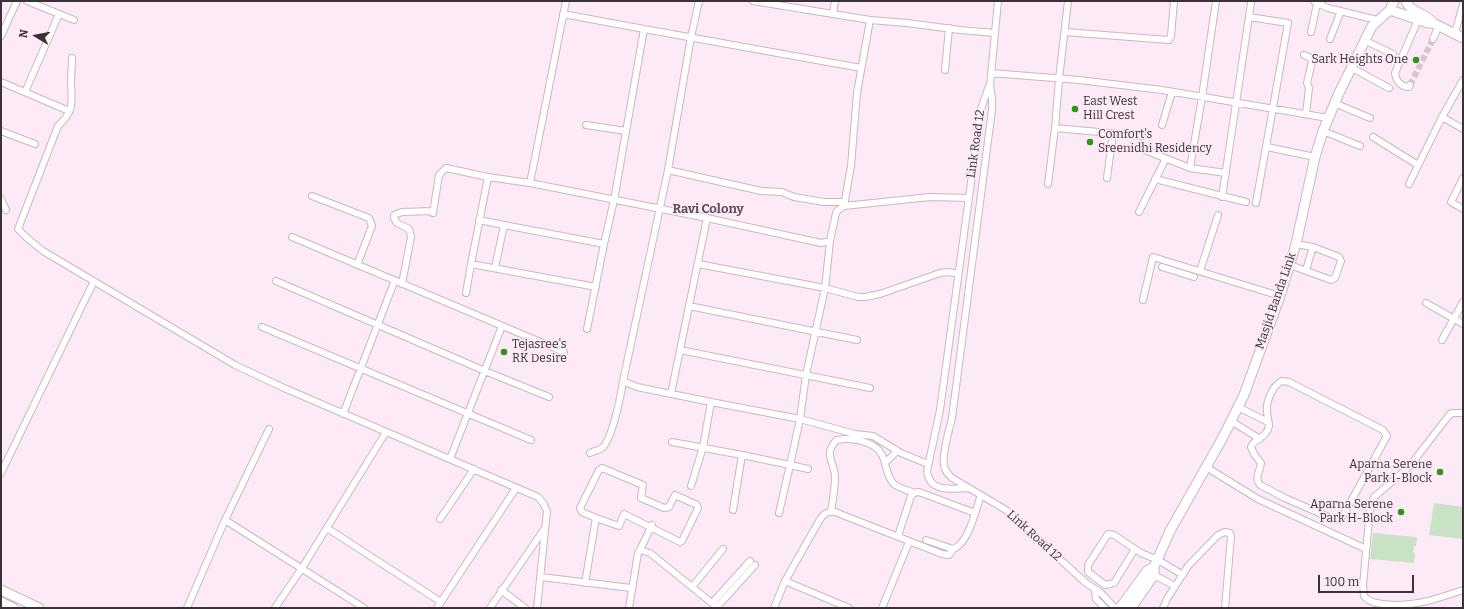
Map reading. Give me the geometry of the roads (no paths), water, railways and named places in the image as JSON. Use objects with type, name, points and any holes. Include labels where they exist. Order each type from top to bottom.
[{"type":"main road","points":[[1394,1],[1390,10],[1429,21]]},
{"type":"main road","points":[[1406,1],[1411,9],[1429,21],[1459,36]]},
{"type":"main road","name":"Masjid Banda Link","points":[[1120,608],[1147,571],[1155,567],[1162,546],[1223,437],[1238,407],[1249,382],[1290,265],[1315,157],[1323,130],[1364,40],[1377,20],[1390,10]]},
{"type":"main road","points":[[1131,608],[1155,567]]},
{"type":"main road","points":[[1,590],[39,608]]},
{"type":"main road","points":[[1,602],[13,608]]},
{"type":"street","points":[[1,36],[17,1]]},
{"type":"street","points":[[27,1],[74,20]]},
{"type":"street","points":[[530,183],[566,1]]},
{"type":"street","points":[[590,453],[602,448],[612,430],[668,170],[691,37],[699,1]]},
{"type":"street","points":[[753,1],[870,20],[995,33]]},
{"type":"street","points":[[833,14],[836,1]]},
{"type":"street","points":[[990,86],[998,1]]},
{"type":"street","points":[[1048,184],[1068,1]]},
{"type":"street","points":[[1065,32],[1169,40],[1171,36],[1174,1]]},
{"type":"street","points":[[1190,168],[1216,1]]},
{"type":"street","points":[[1222,196],[1251,1]]},
{"type":"street","points":[[1311,32],[1315,2],[1341,11],[1377,20]]},
{"type":"street","points":[[1459,36],[1463,4]]},
{"type":"street","points":[[1330,39],[1341,11]]},
{"type":"street","points":[[25,92],[59,14]]},
{"type":"street","points":[[563,14],[861,68]]},
{"type":"street","points":[[1249,17],[1288,23],[1256,203]]},
{"type":"street","points":[[779,513],[800,418],[806,375],[826,288],[830,241],[836,213],[844,204],[851,166],[861,68],[870,20]]},
{"type":"street","points":[[1429,21],[1433,39]]},
{"type":"street","points":[[1410,85],[1409,87],[1406,87],[1398,83],[1395,73],[1429,21]]},
{"type":"street","points":[[945,70],[949,28]]},
{"type":"street","points":[[587,329],[614,200],[644,29]]},
{"type":"street","points":[[1364,40],[1394,54]]},
{"type":"street","points":[[1304,55],[1311,58],[1312,62],[1307,83],[1309,88],[1306,114]]},
{"type":"street","points":[[72,58],[71,83],[73,102],[66,118],[58,126],[18,228],[27,238],[43,251],[235,365],[343,414],[538,497],[544,502],[547,512],[537,608]]},
{"type":"street","points":[[1352,68],[1389,88]]},
{"type":"street","points":[[991,73],[1172,92],[1328,118]]},
{"type":"street","points":[[1408,184],[1442,117],[1463,80]]},
{"type":"street","points":[[1,82],[69,111]]},
{"type":"street","name":"Link Road 12","points":[[969,488],[949,489],[932,484],[928,478],[928,464],[940,410],[980,109],[990,86]]},
{"type":"street","name":"Link Road 12","points":[[990,86],[992,110],[952,418],[944,465],[947,473],[952,478],[1006,510],[1095,590],[1101,593],[1115,608]]},
{"type":"street","points":[[1162,125],[1172,92]]},
{"type":"street","points":[[1334,103],[1370,118]]},
{"type":"street","points":[[1442,117],[1463,129]]},
{"type":"street","points":[[586,124],[626,131]]},
{"type":"street","points":[[1055,128],[1142,136]]},
{"type":"street","points":[[1323,130],[1360,146]]},
{"type":"street","points":[[1,131],[35,144]]},
{"type":"street","points":[[1107,178],[1113,133]]},
{"type":"street","points":[[1373,137],[1418,165]]},
{"type":"street","points":[[1267,147],[1315,157]]},
{"type":"street","points":[[1142,149],[1166,160],[1190,168],[1226,173]]},
{"type":"street","points":[[1139,212],[1166,160]]},
{"type":"street","points":[[402,284],[411,237],[410,229],[397,223],[394,215],[402,212],[433,212],[439,175],[446,168],[707,218],[821,243],[830,241]]},
{"type":"street","points":[[668,170],[761,191],[782,192],[794,197],[844,204],[930,197],[969,198]]},
{"type":"street","points":[[466,292],[488,177]]},
{"type":"street","points":[[1463,178],[1451,202],[1463,209]]},
{"type":"street","points":[[1155,179],[1246,202]]},
{"type":"street","points":[[312,196],[369,218],[372,226],[357,265]]},
{"type":"street","points":[[1,199],[6,210]]},
{"type":"street","points":[[1200,271],[1218,216]]},
{"type":"street","points":[[672,394],[707,218]]},
{"type":"street","points":[[479,220],[604,244]]},
{"type":"street","points":[[495,268],[504,224]]},
{"type":"street","points":[[292,237],[564,352]]},
{"type":"street","points":[[1290,265],[1331,280],[1335,278],[1341,261],[1339,257],[1313,247],[1296,244]]},
{"type":"street","points":[[1306,270],[1313,247]]},
{"type":"street","points":[[1143,300],[1153,257],[1162,265],[1194,277]]},
{"type":"street","points":[[471,264],[596,287]]},
{"type":"street","points":[[698,264],[826,288],[858,297],[880,294],[940,273],[949,272],[958,274]]},
{"type":"street","points":[[1162,265],[1200,271],[1280,296]]},
{"type":"street","points":[[343,414],[394,280]]},
{"type":"street","points":[[1,473],[94,281]]},
{"type":"street","points":[[276,281],[485,371],[550,397]]},
{"type":"street","points":[[1426,302],[1463,324]]},
{"type":"street","points":[[1442,340],[1463,302]]},
{"type":"street","points":[[689,306],[857,340]]},
{"type":"street","points":[[450,459],[502,326]]},
{"type":"street","points":[[262,327],[531,440]]},
{"type":"street","points":[[680,350],[870,388]]},
{"type":"street","points":[[623,381],[637,387],[800,418],[855,434],[873,436],[897,451],[928,464]]},
{"type":"street","points":[[1282,381],[1289,382],[1384,430],[1387,436],[1339,520],[1333,519],[1285,498],[1260,485],[1257,479],[1261,464],[1251,447],[1252,444],[1260,439],[1266,434],[1269,426],[1267,409],[1268,400],[1278,382],[1282,381]]},
{"type":"street","points":[[691,486],[703,447],[711,402]]},
{"type":"street","points":[[1238,407],[1268,422]]},
{"type":"street","points":[[1463,413],[1450,414],[1409,467],[1374,497],[1370,509],[1366,549],[1364,596],[1368,601],[1388,605],[1408,606],[1463,590]]},
{"type":"street","points":[[1231,421],[1260,439]]},
{"type":"street","points":[[187,608],[225,520],[268,429]]},
{"type":"street","points":[[275,608],[302,568],[386,432]]},
{"type":"street","points":[[831,511],[835,476],[829,457],[830,450],[837,440],[853,439],[872,445],[882,454],[889,477],[895,485],[914,493],[919,492],[975,513]]},
{"type":"street","points":[[672,442],[808,468]]},
{"type":"street","points":[[879,452],[888,445]]},
{"type":"street","points":[[885,463],[897,451]]},
{"type":"street","points":[[733,510],[742,455]]},
{"type":"street","points":[[1206,467],[1258,499],[1366,549]]},
{"type":"street","points":[[602,468],[643,485],[641,498],[664,508],[669,507],[675,495],[697,505],[698,508],[682,541],[677,541],[651,526],[624,514],[618,526],[596,518],[582,512],[580,508],[599,470],[602,468]]},
{"type":"street","points":[[440,519],[474,469]]},
{"type":"street","points":[[437,608],[516,488]]},
{"type":"street","points":[[898,536],[911,496],[914,493]]},
{"type":"street","points":[[774,608],[785,581],[822,515],[831,511],[946,555],[951,553],[964,541],[981,495]]},
{"type":"street","points":[[585,583],[596,518]]},
{"type":"street","points":[[225,520],[364,608]]},
{"type":"street","points":[[629,608],[631,588],[638,553],[642,550],[651,526]]},
{"type":"street","points":[[490,608],[546,527]]},
{"type":"street","points":[[327,528],[441,602]]},
{"type":"street","points":[[1163,608],[1188,566],[1218,535],[1225,532],[1230,533],[1231,536],[1225,608]]},
{"type":"street","points":[[1135,549],[1114,583],[1105,585],[1088,572],[1088,565],[1108,534],[1114,535],[1135,549],[1175,586]]},
{"type":"street","points":[[926,540],[953,550]]},
{"type":"street","points":[[882,608],[909,542]]},
{"type":"street","points":[[692,587],[723,549]]},
{"type":"street","points":[[642,550],[650,553],[718,608],[752,563],[712,603]]},
{"type":"street","points":[[1155,567],[1183,575]]},
{"type":"street","points":[[541,577],[631,588]]},
{"type":"street","points":[[785,581],[848,608]]},
{"type":"street","points":[[501,590],[525,608]]},
{"type":"street","name":"Link Road 12","points":[[1095,590],[1096,599],[1105,608]]},
{"type":"tunnel","points":[[1410,85],[1433,39]]},
{"type":"place","name":"Sark Heights One","points":[[1416,60]]},
{"type":"place","name":"East West Hill Crest","points":[[1075,109]]},
{"type":"place","name":"Comfort's Sreenidhi Residency","points":[[1090,142]]},
{"type":"place","name":"Tejasree's RK Desire","points":[[504,352]]},
{"type":"place","name":"Aparna Serene Park I-Block","points":[[1440,472]]},
{"type":"place","name":"Aparna Serene Park H-Block","points":[[1401,512]]},
{"type":"district","name":"Ravi Colony","points":[[708,209]]}]
